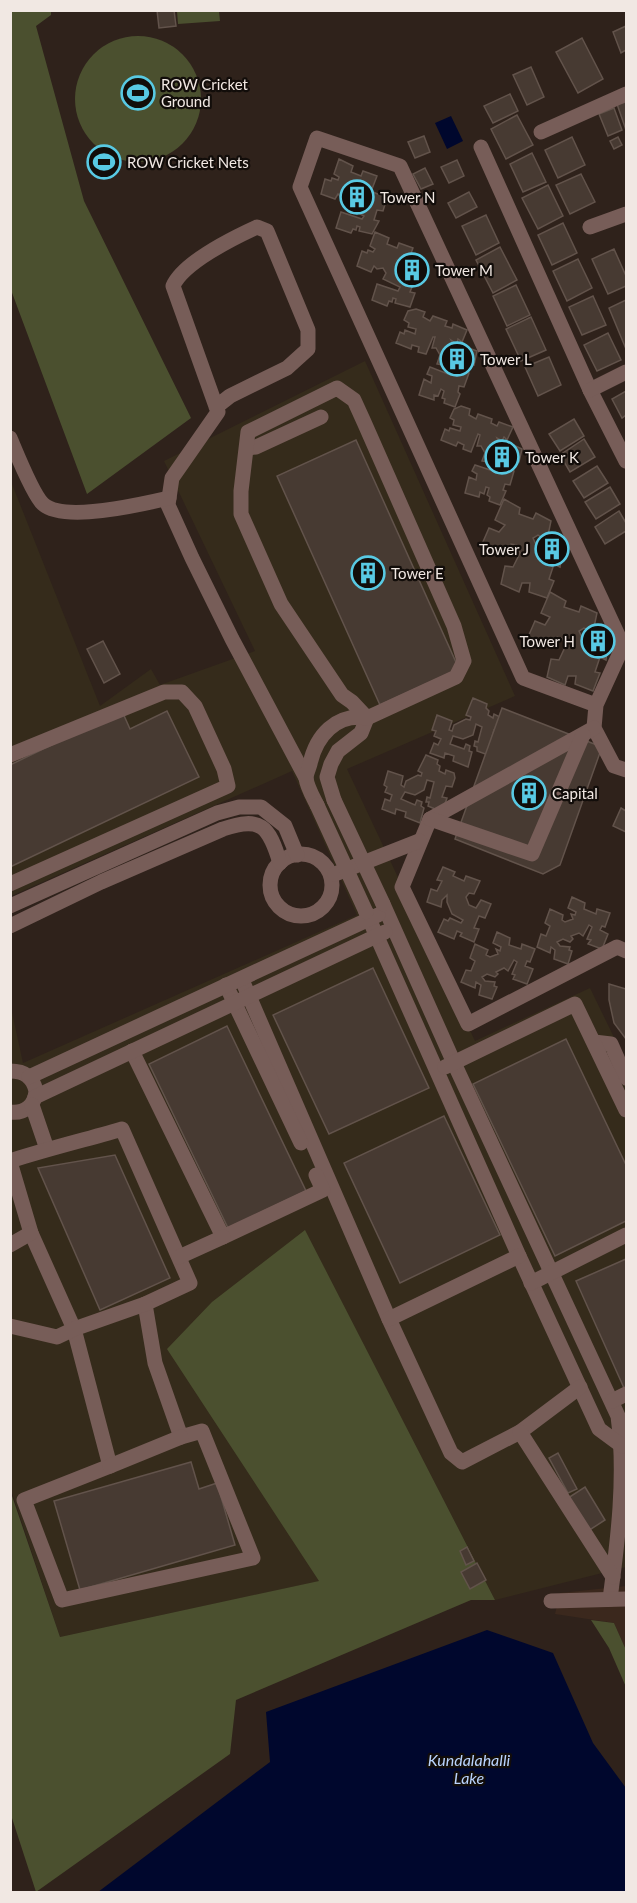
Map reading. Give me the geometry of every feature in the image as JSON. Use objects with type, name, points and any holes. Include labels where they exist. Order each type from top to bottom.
[{"type":"street","points":[[541,132],[627,94]]},
{"type":"street","points":[[430,819],[532,854],[589,732],[596,705],[623,646],[400,166],[317,138],[300,187],[523,678],[596,705]]},
{"type":"street","points":[[481,147],[590,390],[627,461]]},
{"type":"street","points":[[590,227],[627,214]]},
{"type":"street","points":[[216,407],[230,396],[287,368],[308,349],[308,330],[267,231],[257,227],[230,239],[186,269],[178,276],[173,286],[216,407],[218,412],[172,478],[168,505],[232,639],[306,778],[531,1283],[599,1429],[622,1446]]},
{"type":"street","points":[[590,390],[627,372]]},
{"type":"street","points":[[306,778],[312,755],[321,737],[341,720],[354,716],[367,718],[456,677],[464,661],[454,626],[354,400],[338,388],[248,432],[241,491],[241,514],[281,604],[342,696],[352,702],[367,718]]},
{"type":"street","points":[[247,448],[256,447],[321,417]]},
{"type":"street","points":[[10,438],[38,497],[49,508],[81,512],[128,507],[169,498]]},
{"type":"street","points":[[10,884],[228,786],[224,769],[195,706],[182,692],[164,692],[12,751]]},
{"type":"street","points":[[367,718],[361,733],[338,751],[331,764],[327,777],[332,795],[618,1416],[622,1446],[617,1543],[610,1599]]},
{"type":"street","points":[[589,732],[614,766],[627,770]]},
{"type":"street","points":[[589,732],[430,819],[402,887],[468,1024],[617,947],[627,951]]},
{"type":"street","points":[[314,799],[332,795]]},
{"type":"street","points":[[10,926],[99,875],[217,813],[239,807],[261,807],[285,826],[297,855]]},
{"type":"street","points":[[10,906],[243,822],[257,824],[272,838],[280,863]]},
{"type":"street","points":[[331,875],[419,841]]},
{"type":"street","points":[[297,855],[308,855],[318,859],[331,875],[332,886],[325,906],[307,916],[297,916],[279,908],[271,890],[274,871],[288,857],[297,855]]},
{"type":"street","points":[[29,1077],[226,985],[242,980],[385,908]]},
{"type":"street","points":[[10,1112],[25,1111],[33,1101],[132,1051],[394,928]]},
{"type":"street","points":[[179,1257],[323,1190],[241,1000],[242,980]]},
{"type":"street","points":[[226,985],[241,1000],[451,1453],[462,1462],[520,1431],[580,1388]]},
{"type":"street","points":[[437,1071],[575,1004],[627,1110]]},
{"type":"street","points":[[594,1042],[611,1044],[627,1078]]},
{"type":"street","points":[[132,1051],[223,1236]]},
{"type":"street","points":[[11,1069],[24,1073],[35,1086],[33,1101],[47,1149]]},
{"type":"street","points":[[10,1326],[57,1337],[74,1329],[145,1304],[190,1283],[122,1130],[47,1149],[10,1162],[31,1233],[74,1329],[110,1466]]},
{"type":"street","points":[[10,1245],[31,1233]]},
{"type":"street","points":[[531,1283],[627,1235]]},
{"type":"street","points":[[389,1319],[519,1256]]},
{"type":"street","points":[[145,1304],[155,1363],[181,1437]]},
{"type":"street","points":[[612,1401],[627,1394]]},
{"type":"street","points":[[202,1431],[253,1558],[62,1600],[24,1500],[181,1437],[202,1431]]},
{"type":"street","points":[[520,1431],[613,1576]]},
{"type":"street","points":[[550,1601],[627,1599]]},
{"type":"shaded area","points":[[365,361],[515,696],[347,769],[475,1041],[590,988],[626,1062],[626,1567],[495,1600],[305,1231],[168,1349],[320,1581],[60,1637],[11,1490],[10,1003],[23,1063],[357,915],[292,771],[11,896],[10,479],[100,706],[151,669],[160,685],[255,651],[164,461]]},
{"type":"shaded area","points":[[626,1586],[626,1650],[614,1623],[555,1614],[560,1593]]},
{"type":"green space","points":[[11,10],[51,11],[51,15],[36,26],[84,201],[191,418],[87,494],[11,290]]},
{"type":"green space","points":[[177,11],[219,11],[220,21],[178,24]]},
{"type":"green space","name":"ROW Cricket Ground","points":[[138,36],[162,41],[183,54],[196,75],[201,99],[196,123],[183,144],[162,157],[138,162],[114,157],[93,144],[80,123],[75,99],[80,75],[93,54],[114,41]]},
{"type":"green space","points":[[305,1230],[495,1600],[471,1600],[236,1700],[230,1754],[36,1892],[11,1815],[10,1490],[60,1637],[319,1581],[167,1349],[212,1302]]},
{"type":"green space","points":[[591,1620],[614,1623],[626,1650],[626,1687],[609,1648]]},
{"type":"water","points":[[451,116],[463,141],[447,149],[435,123]]},
{"type":"water","name":"Kundalahalli Lake","points":[[487,1630],[553,1653],[593,1743],[626,1788],[626,1892],[98,1892],[270,1762],[266,1712]]},
{"type":"building","points":[[157,10],[174,10],[176,26],[159,28]]},
{"type":"building","points":[[626,26],[626,50],[621,53],[613,32]]},
{"type":"building","points":[[582,38],[603,79],[578,93],[556,52]]},
{"type":"building","points":[[531,67],[544,97],[527,105],[513,75]]},
{"type":"building","points":[[510,94],[518,111],[493,123],[484,106]]},
{"type":"building","points":[[626,102],[626,130],[617,104]]},
{"type":"building","points":[[614,108],[622,130],[608,136],[599,114]]},
{"type":"building","points":[[517,115],[533,145],[506,159],[491,129]]},
{"type":"building","points":[[424,136],[430,152],[415,158],[408,142]]},
{"type":"building","points":[[572,137],[585,165],[558,178],[545,150]]},
{"type":"building","points":[[618,137],[622,145],[614,149],[610,141]]},
{"type":"building","points":[[532,153],[546,182],[523,192],[510,164]]},
{"type":"building","name":"Tower N","points":[[339,159],[353,166],[351,172],[361,176],[363,171],[377,176],[372,189],[367,187],[366,190],[362,189],[367,198],[367,194],[371,196],[373,192],[387,198],[383,211],[377,210],[374,220],[379,221],[372,234],[359,231],[360,227],[357,226],[356,230],[353,229],[351,233],[336,228],[341,212],[362,219],[364,216],[347,207],[350,201],[347,196],[341,197],[338,194],[335,199],[321,194],[325,179],[338,180],[339,177],[334,174]]},
{"type":"building","points":[[457,160],[464,176],[449,183],[441,167]]},
{"type":"building","points":[[425,168],[433,184],[421,189],[413,174]]},
{"type":"building","points":[[581,174],[595,202],[570,214],[556,185]]},
{"type":"building","points":[[548,185],[563,216],[538,229],[522,198]]},
{"type":"building","points":[[469,192],[477,207],[456,218],[448,203]]},
{"type":"building","points":[[486,215],[499,243],[476,255],[462,226]]},
{"type":"building","points":[[563,223],[577,253],[552,265],[538,235]]},
{"type":"building","name":"Tower M","points":[[375,232],[389,238],[387,244],[397,248],[399,243],[413,248],[408,261],[403,260],[402,263],[398,261],[403,270],[404,266],[407,267],[409,264],[423,270],[419,283],[414,282],[410,292],[415,293],[410,307],[395,303],[396,299],[393,298],[387,306],[372,300],[377,284],[398,291],[400,287],[383,279],[386,273],[383,268],[377,269],[374,266],[371,272],[357,266],[362,251],[367,253],[368,250],[373,252],[375,249],[370,246]]},
{"type":"building","points":[[500,247],[517,280],[493,293],[476,260]]},
{"type":"building","points":[[614,249],[626,276],[626,286],[608,294],[592,259]]},
{"type":"building","points":[[578,259],[592,288],[567,301],[553,271]]},
{"type":"building","points":[[516,285],[530,315],[507,326],[493,296]]},
{"type":"building","points":[[593,296],[606,325],[582,335],[569,307]]},
{"type":"building","points":[[626,300],[626,349],[609,308]]},
{"type":"building","name":"Tower L","points":[[416,309],[425,312],[423,317],[430,321],[433,316],[447,321],[445,326],[452,328],[453,324],[467,330],[462,342],[458,339],[457,344],[451,340],[458,355],[459,349],[463,351],[463,346],[477,351],[474,365],[468,363],[465,372],[469,373],[464,387],[459,386],[460,394],[455,407],[444,403],[445,399],[442,398],[444,391],[441,389],[438,396],[434,395],[434,400],[419,395],[424,379],[431,383],[432,376],[427,374],[430,367],[448,374],[454,370],[437,364],[440,355],[436,348],[432,348],[435,337],[426,354],[418,352],[419,347],[412,345],[411,349],[396,343],[400,332],[404,334],[405,330],[415,334],[416,329],[408,327],[409,323],[404,320],[408,311]]},
{"type":"building","points":[[531,317],[546,350],[521,361],[506,329]]},
{"type":"building","points":[[608,333],[621,360],[597,371],[584,345]]},
{"type":"building","points":[[549,357],[561,385],[538,396],[525,367]]},
{"type":"building","points":[[626,391],[626,415],[622,418],[612,399]]},
{"type":"building","name":"Tower K","points":[[461,406],[470,409],[469,415],[476,419],[478,414],[492,419],[491,423],[497,426],[499,422],[513,427],[507,440],[504,437],[502,441],[497,438],[503,453],[504,447],[508,449],[509,443],[522,449],[519,462],[513,461],[511,469],[514,471],[510,485],[505,484],[503,490],[506,491],[500,505],[489,501],[490,497],[487,495],[489,488],[486,487],[484,494],[480,492],[479,497],[465,493],[469,477],[476,480],[477,474],[472,471],[475,465],[493,471],[499,468],[493,463],[482,461],[485,453],[481,446],[477,446],[480,435],[478,434],[471,452],[463,449],[464,445],[458,442],[456,446],[441,440],[445,429],[460,431],[461,427],[453,425],[454,420],[450,418],[454,409]]},
{"type":"building","points":[[574,419],[584,436],[560,451],[549,434]]},
{"type":"building","points":[[584,439],[595,457],[570,472],[560,455]]},
{"type":"building","name":"Tower E","points":[[356,440],[459,669],[380,705],[277,476]]},
{"type":"building","points":[[597,466],[608,483],[584,498],[573,481]]},
{"type":"building","points":[[610,487],[620,504],[596,519],[585,502]]},
{"type":"building","name":"Tower J","points":[[504,499],[520,508],[519,514],[533,519],[536,513],[551,521],[547,540],[538,535],[533,538],[538,549],[545,548],[547,542],[563,547],[560,567],[554,564],[549,579],[554,581],[547,598],[529,592],[530,583],[522,583],[519,592],[501,584],[505,566],[513,567],[520,553],[516,545],[511,544],[509,551],[503,547],[500,552],[482,544],[489,528],[499,532],[505,525],[495,520]]},
{"type":"building","points":[[619,511],[626,523],[626,531],[605,544],[595,527]]},
{"type":"building","name":"Tower H","points":[[550,592],[566,601],[564,607],[579,612],[581,606],[597,613],[593,632],[584,628],[579,631],[584,642],[591,641],[593,634],[608,640],[606,660],[600,657],[595,672],[600,673],[593,691],[575,684],[576,676],[568,676],[565,685],[547,677],[551,659],[559,660],[566,645],[562,638],[557,637],[555,643],[549,640],[546,645],[528,637],[535,621],[545,625],[550,617],[541,613]]},
{"type":"building","points":[[103,641],[120,674],[104,683],[87,649]]},
{"type":"building","points":[[473,698],[487,704],[488,715],[493,718],[494,714],[502,718],[504,722],[501,732],[494,730],[491,741],[495,743],[491,756],[477,751],[477,747],[474,746],[475,741],[478,742],[482,727],[476,724],[473,735],[463,739],[453,736],[450,744],[464,749],[466,744],[470,746],[469,751],[472,752],[468,767],[453,761],[454,756],[445,753],[444,758],[430,753],[434,743],[438,745],[441,739],[434,736],[436,731],[432,730],[437,715],[452,721],[449,730],[452,731],[454,725],[466,719],[470,720],[471,717],[466,715]]},
{"type":"building","name":"Capital","points":[[502,708],[602,747],[560,865],[543,874],[455,839]]},
{"type":"building","points":[[122,711],[130,729],[167,711],[199,777],[10,867],[10,765]]},
{"type":"building","points":[[426,755],[438,760],[439,771],[445,774],[446,770],[454,773],[452,787],[446,786],[442,797],[447,798],[442,812],[428,806],[429,802],[426,802],[427,797],[430,798],[434,782],[427,780],[424,790],[415,795],[405,792],[401,799],[415,805],[417,800],[422,802],[421,806],[424,808],[420,823],[405,817],[406,812],[396,809],[395,814],[382,809],[385,799],[390,801],[392,795],[385,792],[387,787],[384,785],[388,771],[403,776],[401,785],[404,787],[406,781],[418,775],[421,776],[422,773],[418,771]]},
{"type":"building","points":[[621,808],[626,811],[626,832],[613,826]]},
{"type":"building","points":[[443,867],[455,872],[453,876],[464,881],[466,876],[480,881],[474,894],[469,893],[466,897],[469,905],[476,908],[481,900],[491,904],[485,918],[479,916],[474,928],[479,929],[474,942],[460,936],[462,933],[457,931],[454,939],[438,932],[444,919],[448,921],[450,918],[461,923],[463,920],[452,914],[447,895],[442,900],[441,907],[427,902],[431,889],[437,891],[442,881],[437,880]]},
{"type":"building","points":[[572,897],[585,903],[584,909],[596,914],[597,909],[610,913],[605,927],[602,926],[600,930],[608,934],[602,949],[588,944],[591,940],[587,939],[592,927],[589,925],[583,936],[579,933],[571,936],[573,939],[570,942],[563,939],[557,942],[560,946],[570,947],[569,950],[572,951],[568,964],[554,959],[555,950],[551,947],[550,953],[537,947],[541,934],[546,936],[550,926],[545,923],[550,909],[563,915],[562,920],[565,922],[573,919],[571,914],[575,915],[576,912],[568,908]]},
{"type":"building","points":[[497,932],[510,938],[509,945],[521,949],[522,944],[535,949],[530,962],[527,961],[525,966],[533,969],[527,984],[513,979],[515,975],[512,974],[517,962],[514,960],[508,971],[504,968],[496,972],[498,974],[495,977],[487,974],[482,977],[485,981],[495,982],[494,986],[497,987],[492,999],[479,995],[481,985],[476,982],[475,988],[461,982],[466,970],[471,971],[475,961],[470,958],[475,944],[488,950],[486,955],[490,957],[498,954],[496,949],[500,951],[501,947],[493,943]]},
{"type":"building","points":[[373,968],[429,1088],[329,1134],[273,1015]]},
{"type":"building","points":[[609,984],[626,989],[626,1039],[614,1023],[609,1000]]},
{"type":"building","points":[[227,1026],[306,1191],[228,1228],[149,1064]]},
{"type":"building","points":[[566,1039],[626,1165],[626,1221],[555,1256],[473,1084]]},
{"type":"building","points":[[444,1116],[500,1235],[400,1283],[344,1163]]},
{"type":"building","points":[[115,1155],[170,1278],[100,1310],[38,1168]]},
{"type":"building","points":[[626,1259],[626,1387],[624,1388],[576,1281]]},
{"type":"building","points":[[558,1453],[577,1489],[568,1493],[549,1458]]},
{"type":"building","points":[[191,1462],[199,1489],[217,1483],[235,1545],[80,1590],[54,1501]]},
{"type":"building","points":[[585,1487],[605,1520],[588,1531],[568,1498]]},
{"type":"building","points":[[467,1547],[474,1561],[466,1565],[460,1551]]},
{"type":"building","points":[[477,1563],[486,1580],[470,1589],[461,1572]]},
{"type":"place","name":"ROW Cricket Ground","points":[[138,93]]},
{"type":"place","name":"ROW Cricket Nets","points":[[104,162]]},
{"type":"place","name":"Tower N","points":[[357,197]]},
{"type":"place","name":"Tower M","points":[[412,270]]},
{"type":"place","name":"Tower L","points":[[457,359]]},
{"type":"place","name":"Tower K","points":[[502,457]]},
{"type":"place","name":"Tower J","points":[[552,549]]},
{"type":"place","name":"Tower E","points":[[368,573]]},
{"type":"place","name":"Tower H","points":[[598,641]]},
{"type":"place","name":"Capital","points":[[529,793]]}]
